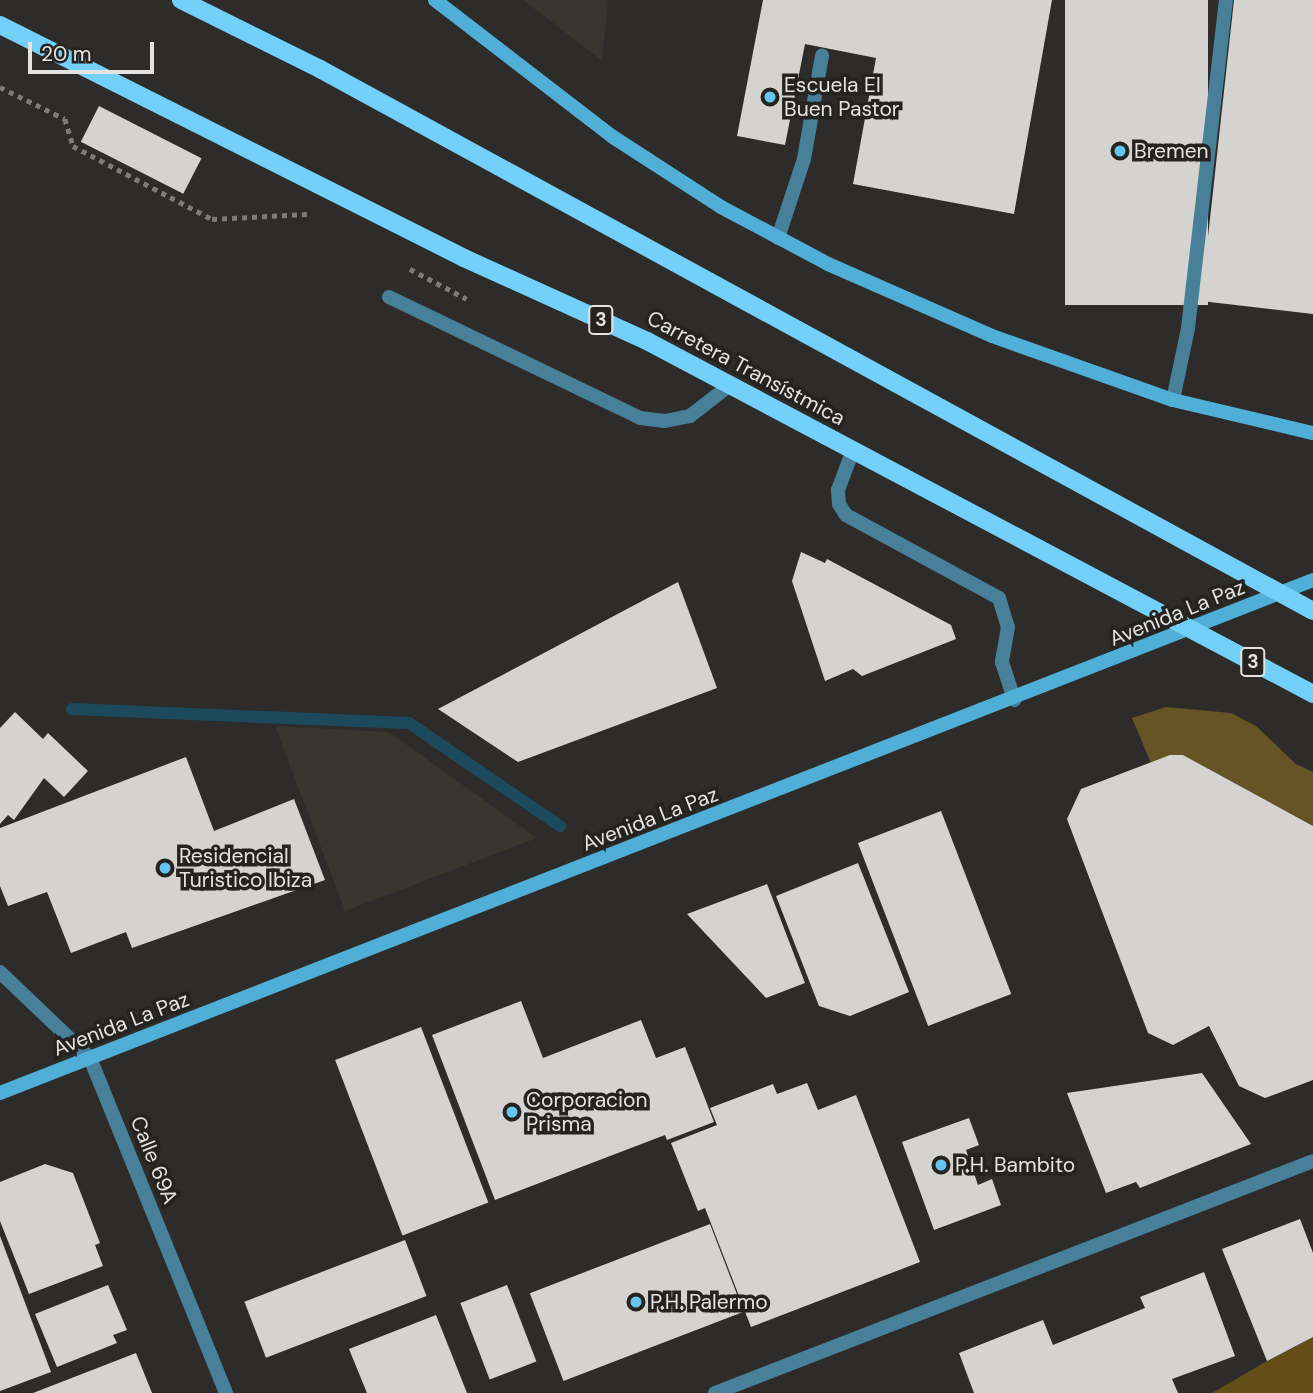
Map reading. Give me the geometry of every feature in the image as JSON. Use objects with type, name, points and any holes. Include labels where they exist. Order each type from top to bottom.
[{"type":"main road","points":[[181,0],[320,69],[1313,611]]},
{"type":"main road","points":[[435,0],[613,137],[778,238],[992,336],[1173,400],[1313,433]]},
{"type":"main road","name":"Carretera Transístmica","points":[[0,25],[464,258],[647,341],[1313,694]]},
{"type":"main road","name":"Avenida La Paz","points":[[0,1093],[1194,630],[1313,580]]},
{"type":"street","points":[[1173,400],[1188,328],[1226,0]]},
{"type":"street","points":[[778,238],[804,159],[822,56]]},
{"type":"street","points":[[389,298],[640,418],[665,421],[690,416],[730,385]]},
{"type":"street","points":[[853,450],[838,490],[839,504],[846,514],[999,598],[1008,627],[1002,662],[1014,699]]},
{"type":"street","name":"Calle 69A","points":[[0,972],[90,1058],[226,1393]]},
{"type":"street","points":[[715,1393],[1313,1161]]},
{"type":"path","points":[[0,87],[65,119],[73,146],[212,219],[309,214],[321,220]]},
{"type":"path","points":[[405,266],[478,305]]},
{"type":"shaded area","points":[[523,0],[608,0],[602,61],[552,22]]},
{"type":"shaded area","points":[[1166,707],[1231,713],[1256,726],[1296,764],[1313,772],[1313,826],[1183,755],[1151,763],[1132,718]]},
{"type":"shaded area","points":[[275,726],[389,732],[537,838],[345,911]]},
{"type":"shaded area","points":[[1313,1337],[1313,1393],[1212,1393],[1267,1361]]},
{"type":"building","points":[[763,0],[1052,0],[1014,214],[853,184],[876,58],[805,44],[785,145],[737,136]]},
{"type":"building","name":"Bremen","points":[[1065,0],[1208,0],[1208,305],[1065,305]]},
{"type":"building","points":[[1234,0],[1313,0],[1313,314],[1201,301]]},
{"type":"building","points":[[99,106],[201,158],[183,194],[81,142]]},
{"type":"building","points":[[801,552],[825,563],[827,559],[951,625],[956,639],[862,676],[853,669],[825,681],[792,581]]},
{"type":"building","points":[[678,582],[717,688],[518,762],[438,709]]},
{"type":"building","points":[[15,712],[43,739],[48,733],[88,771],[64,797],[44,778],[14,820],[8,815],[0,824],[0,728]]},
{"type":"building","points":[[1170,755],[1183,755],[1313,826],[1313,1080],[1265,1098],[1239,1086],[1209,1026],[1173,1045],[1148,1033],[1067,819],[1081,789]]},
{"type":"building","points":[[186,757],[214,831],[294,799],[325,880],[132,948],[126,932],[71,953],[47,892],[8,906],[0,886],[0,828]]},
{"type":"building","points":[[941,811],[1011,994],[928,1026],[858,843]]},
{"type":"building","points":[[858,863],[909,992],[850,1016],[819,1006],[776,896]]},
{"type":"building","points":[[767,884],[805,983],[766,998],[687,914]]},
{"type":"building","points":[[521,1001],[543,1058],[641,1020],[656,1058],[685,1047],[714,1122],[667,1140],[665,1135],[495,1200],[432,1035]]},
{"type":"building","points":[[421,1027],[488,1203],[402,1235],[335,1060]]},
{"type":"building","points":[[1202,1073],[1251,1144],[1140,1188],[1136,1182],[1106,1193],[1067,1093]]},
{"type":"building","points":[[807,1083],[818,1110],[856,1095],[920,1262],[751,1327],[705,1208],[698,1211],[671,1143],[717,1125],[710,1108],[773,1084],[777,1094]]},
{"type":"building","name":"P.H. Bambito","points":[[969,1118],[979,1145],[966,1150],[978,1185],[992,1179],[1001,1205],[934,1230],[902,1142]]},
{"type":"building","points":[[45,1164],[73,1173],[100,1243],[95,1245],[103,1266],[29,1294],[0,1221],[0,1182]]},
{"type":"building","points":[[1300,1219],[1313,1253],[1313,1337],[1267,1361],[1222,1249]]},
{"type":"building","name":"P.H. Palermo","points":[[710,1224],[744,1312],[564,1381],[530,1293]]},
{"type":"building","points":[[0,1236],[51,1372],[0,1391]]},
{"type":"building","points":[[405,1240],[427,1296],[266,1358],[244,1302]]},
{"type":"building","points":[[1204,1272],[1235,1356],[1172,1379],[1178,1393],[974,1393],[959,1353],[1043,1320],[1053,1345],[1145,1308],[1140,1297]]},
{"type":"building","points":[[108,1285],[127,1330],[113,1335],[117,1343],[57,1367],[35,1314]]},
{"type":"building","points":[[507,1285],[536,1362],[490,1379],[460,1303]]},
{"type":"building","points":[[436,1315],[467,1393],[367,1393],[349,1349]]},
{"type":"building","points":[[136,1353],[152,1393],[33,1393]]},
{"type":"waterway","points":[[72,709],[409,723],[560,826]]},
{"type":"place","name":"Escuela El Buen Pastor","points":[[770,97]]},
{"type":"place","name":"Bremen","points":[[1120,151]]},
{"type":"place","name":"Residencial Turistico Ibiza","points":[[165,868]]},
{"type":"place","name":"Corporacion Prisma","points":[[512,1112]]},
{"type":"place","name":"P.H. Bambito","points":[[941,1165]]},
{"type":"place","name":"P.H. Palermo","points":[[636,1302]]}]
